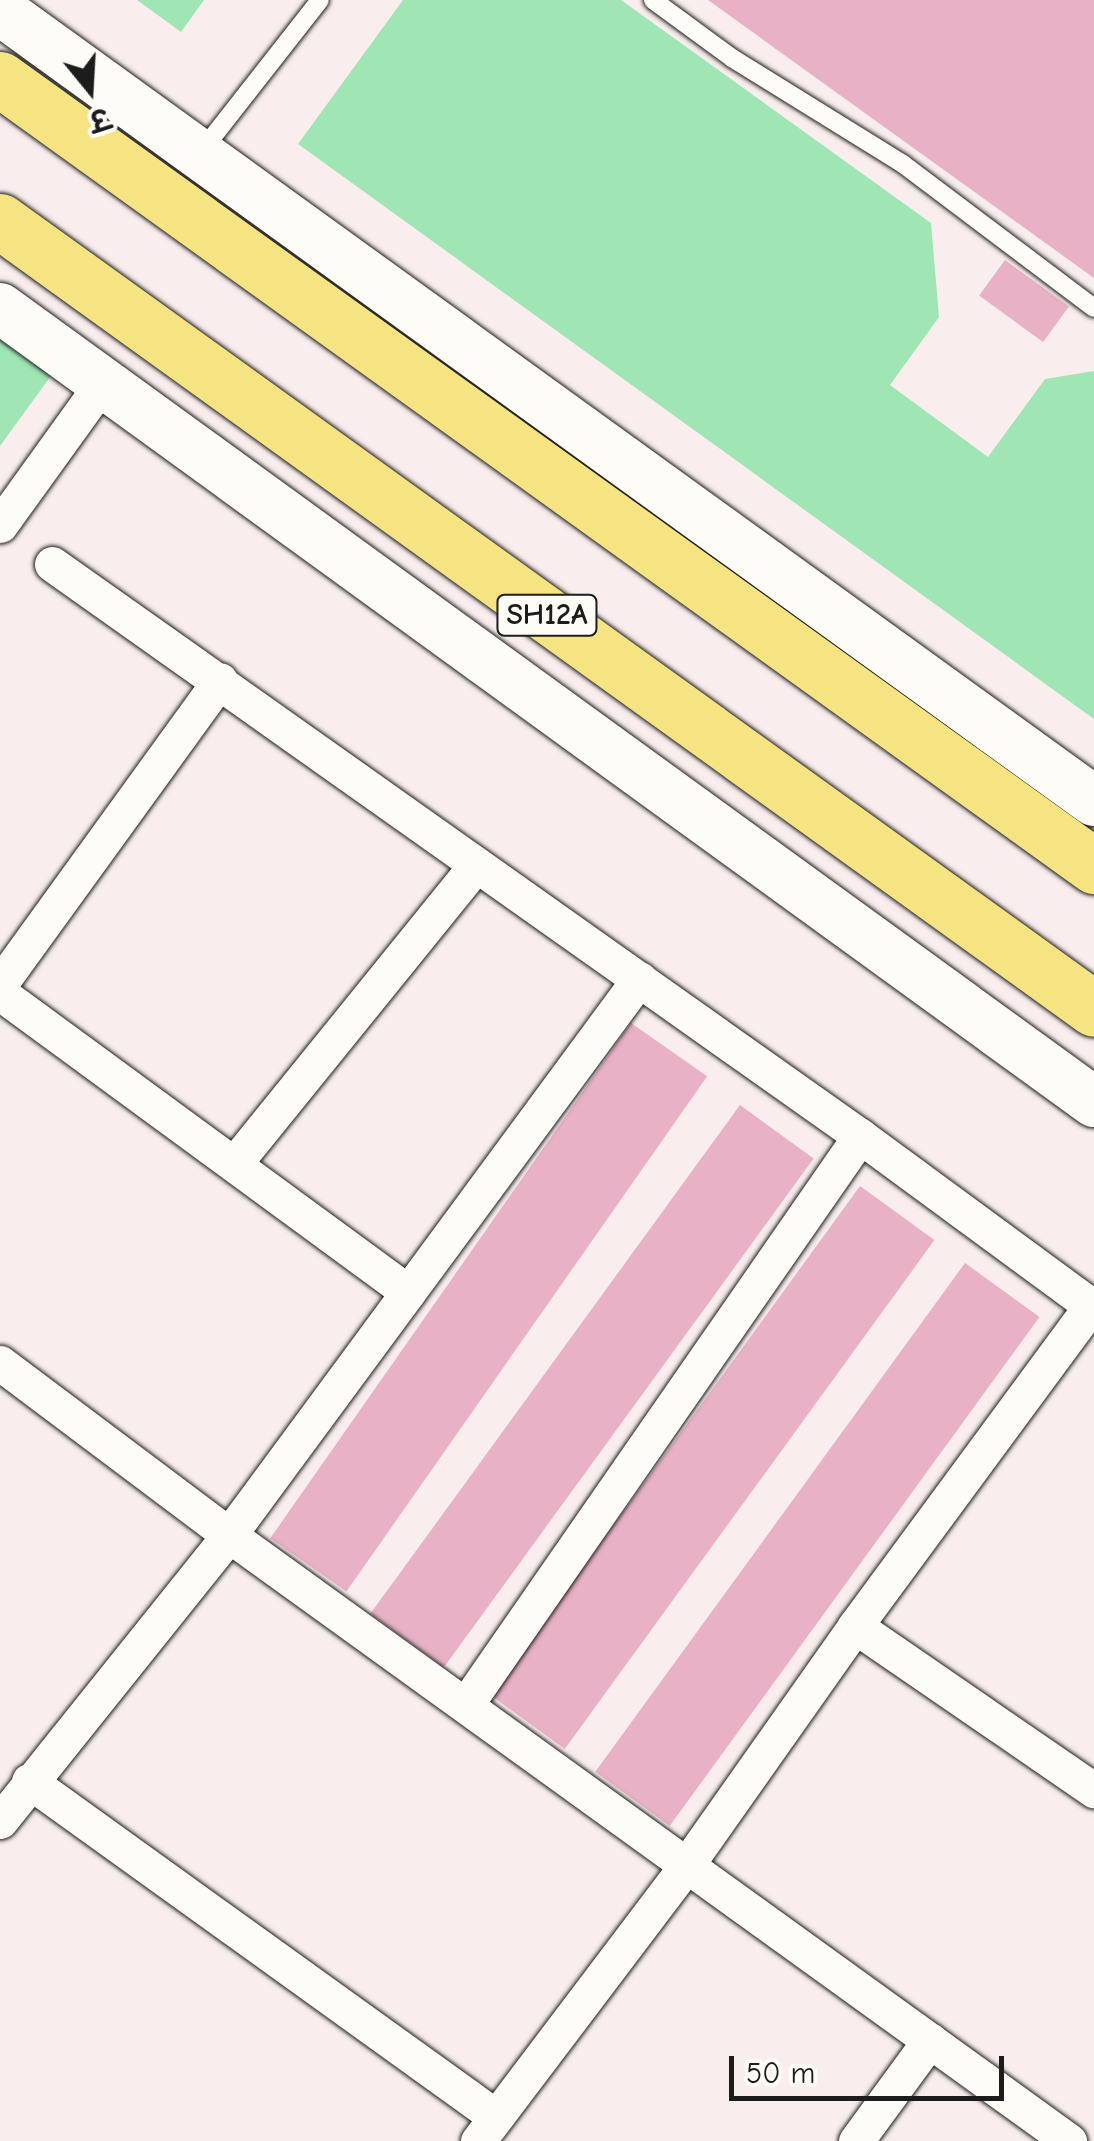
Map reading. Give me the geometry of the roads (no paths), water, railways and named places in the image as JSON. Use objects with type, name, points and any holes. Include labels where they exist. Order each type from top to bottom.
[{"type":"main road","points":[[0,80],[1094,866]]},
{"type":"main road","name":"SH12A","points":[[0,221],[1094,1009]]},
{"type":"street","points":[[0,10],[1094,801]]},
{"type":"street","points":[[0,308],[1094,1102]]},
{"type":"street","points":[[0,525],[103,382]]},
{"type":"street","points":[[29,1781],[487,2129],[688,1863],[855,1626],[1092,1307],[860,1136],[52,564]]},
{"type":"street","points":[[0,984],[220,680]]},
{"type":"street","points":[[234,1164],[476,864]]},
{"type":"street","points":[[0,1821],[229,1535],[639,979]]},
{"type":"street","points":[[0,993],[408,1292]]},
{"type":"street","points":[[468,1703],[860,1136]]},
{"type":"street","points":[[2,1369],[1069,2141]]},
{"type":"street","points":[[855,1626],[1090,1778]]},
{"type":"street","points":[[856,2141],[930,2040]]},
{"type":"lane","points":[[199,154],[320,0]]},
{"type":"lane","points":[[653,0],[732,58],[902,164],[1094,308]]}]
